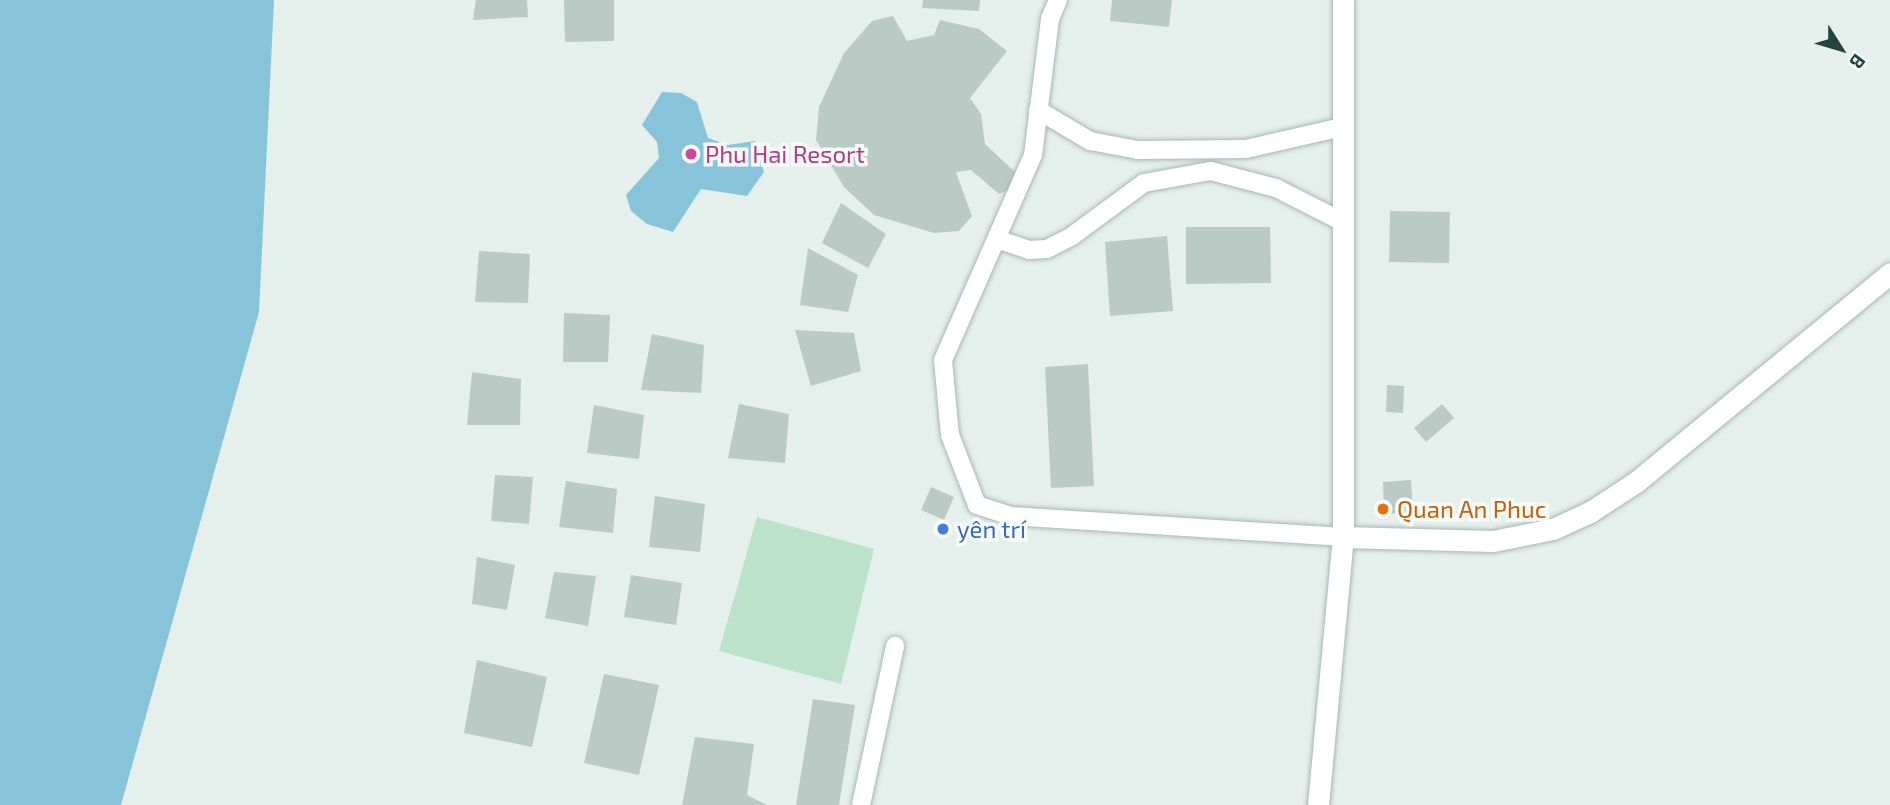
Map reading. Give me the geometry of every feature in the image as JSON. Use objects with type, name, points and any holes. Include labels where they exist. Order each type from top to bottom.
[{"type":"street","points":[[1318,805],[1343,537],[1343,0]]},
{"type":"street","points":[[1343,537],[1493,541],[1553,528],[1590,512],[1636,482],[1890,273]]},
{"type":"lane","points":[[1058,0],[1050,19],[1033,155],[943,360],[950,435],[977,505],[1010,516],[1343,537]]},
{"type":"lane","points":[[1038,110],[1090,141],[1138,150],[1246,149],[1342,127]]},
{"type":"lane","points":[[997,239],[1029,250],[1046,249],[1072,236],[1144,183],[1211,171],[1276,188],[1343,222]]},
{"type":"lane","points":[[861,805],[895,646]]},
{"type":"green space","points":[[757,517],[874,549],[841,684],[719,651]]},
{"type":"water","points":[[0,0],[274,0],[259,312],[121,805],[0,805]]},
{"type":"water","points":[[662,92],[681,93],[697,102],[708,138],[728,145],[755,141],[764,172],[747,196],[701,189],[673,232],[647,224],[631,211],[626,195],[659,158],[657,142],[642,125]]},
{"type":"building","points":[[476,0],[527,0],[528,17],[473,20]]},
{"type":"building","points":[[564,0],[614,0],[614,41],[565,42]]},
{"type":"building","points":[[923,0],[980,0],[979,11],[922,8]]},
{"type":"building","points":[[1112,0],[1172,0],[1169,27],[1110,21]]},
{"type":"building","points":[[893,16],[907,41],[934,35],[940,20],[979,29],[1007,51],[970,98],[981,114],[985,144],[1016,173],[1011,189],[999,194],[971,170],[956,172],[972,216],[959,231],[934,233],[874,215],[844,187],[816,140],[819,107],[844,53],[872,21]]},
{"type":"building","points":[[841,203],[886,234],[868,268],[822,243]]},
{"type":"building","points":[[1390,211],[1450,212],[1449,263],[1389,262]]},
{"type":"building","points":[[1186,227],[1270,227],[1271,283],[1186,284]]},
{"type":"building","points":[[1167,236],[1173,311],[1110,316],[1105,242]]},
{"type":"building","points":[[808,248],[858,275],[848,312],[800,305]]},
{"type":"building","points":[[479,251],[530,254],[528,303],[475,302]]},
{"type":"building","points":[[564,313],[610,315],[608,362],[563,362]]},
{"type":"building","points":[[795,330],[854,333],[861,371],[811,386]]},
{"type":"building","points":[[652,334],[704,345],[701,393],[641,390]]},
{"type":"building","points":[[1088,364],[1094,486],[1051,488],[1045,367]]},
{"type":"building","points":[[472,372],[521,379],[520,425],[467,425]]},
{"type":"building","points":[[1387,385],[1404,386],[1403,413],[1386,412]]},
{"type":"building","points":[[739,404],[789,414],[785,463],[728,458]]},
{"type":"building","points":[[1442,404],[1454,418],[1426,442],[1414,428]]},
{"type":"building","points":[[594,405],[644,415],[639,459],[587,453]]},
{"type":"building","points":[[495,475],[533,477],[529,524],[491,521]]},
{"type":"building","points":[[1411,480],[1413,513],[1384,514],[1383,482]]},
{"type":"building","points":[[566,481],[617,489],[613,533],[559,527]]},
{"type":"building","points":[[931,487],[954,497],[944,520],[921,510]]},
{"type":"building","points":[[655,496],[705,504],[700,552],[649,547]]},
{"type":"building","points":[[477,557],[515,565],[507,610],[472,604]]},
{"type":"building","points":[[554,572],[596,576],[588,626],[545,618]]},
{"type":"building","points":[[631,575],[682,583],[676,625],[624,617]]},
{"type":"building","points":[[477,660],[547,677],[532,747],[464,733]]},
{"type":"building","points":[[604,674],[659,685],[639,775],[584,763]]},
{"type":"building","points":[[813,699],[855,705],[839,805],[796,805]]},
{"type":"building","points":[[695,737],[754,744],[747,795],[767,805],[682,805]]},
{"type":"place","name":"Phu Hai Resort","points":[[691,154]]},
{"type":"place","name":"Quan An Phuc","points":[[1383,509]]},
{"type":"place","name":"yên trí","points":[[943,529]]}]
